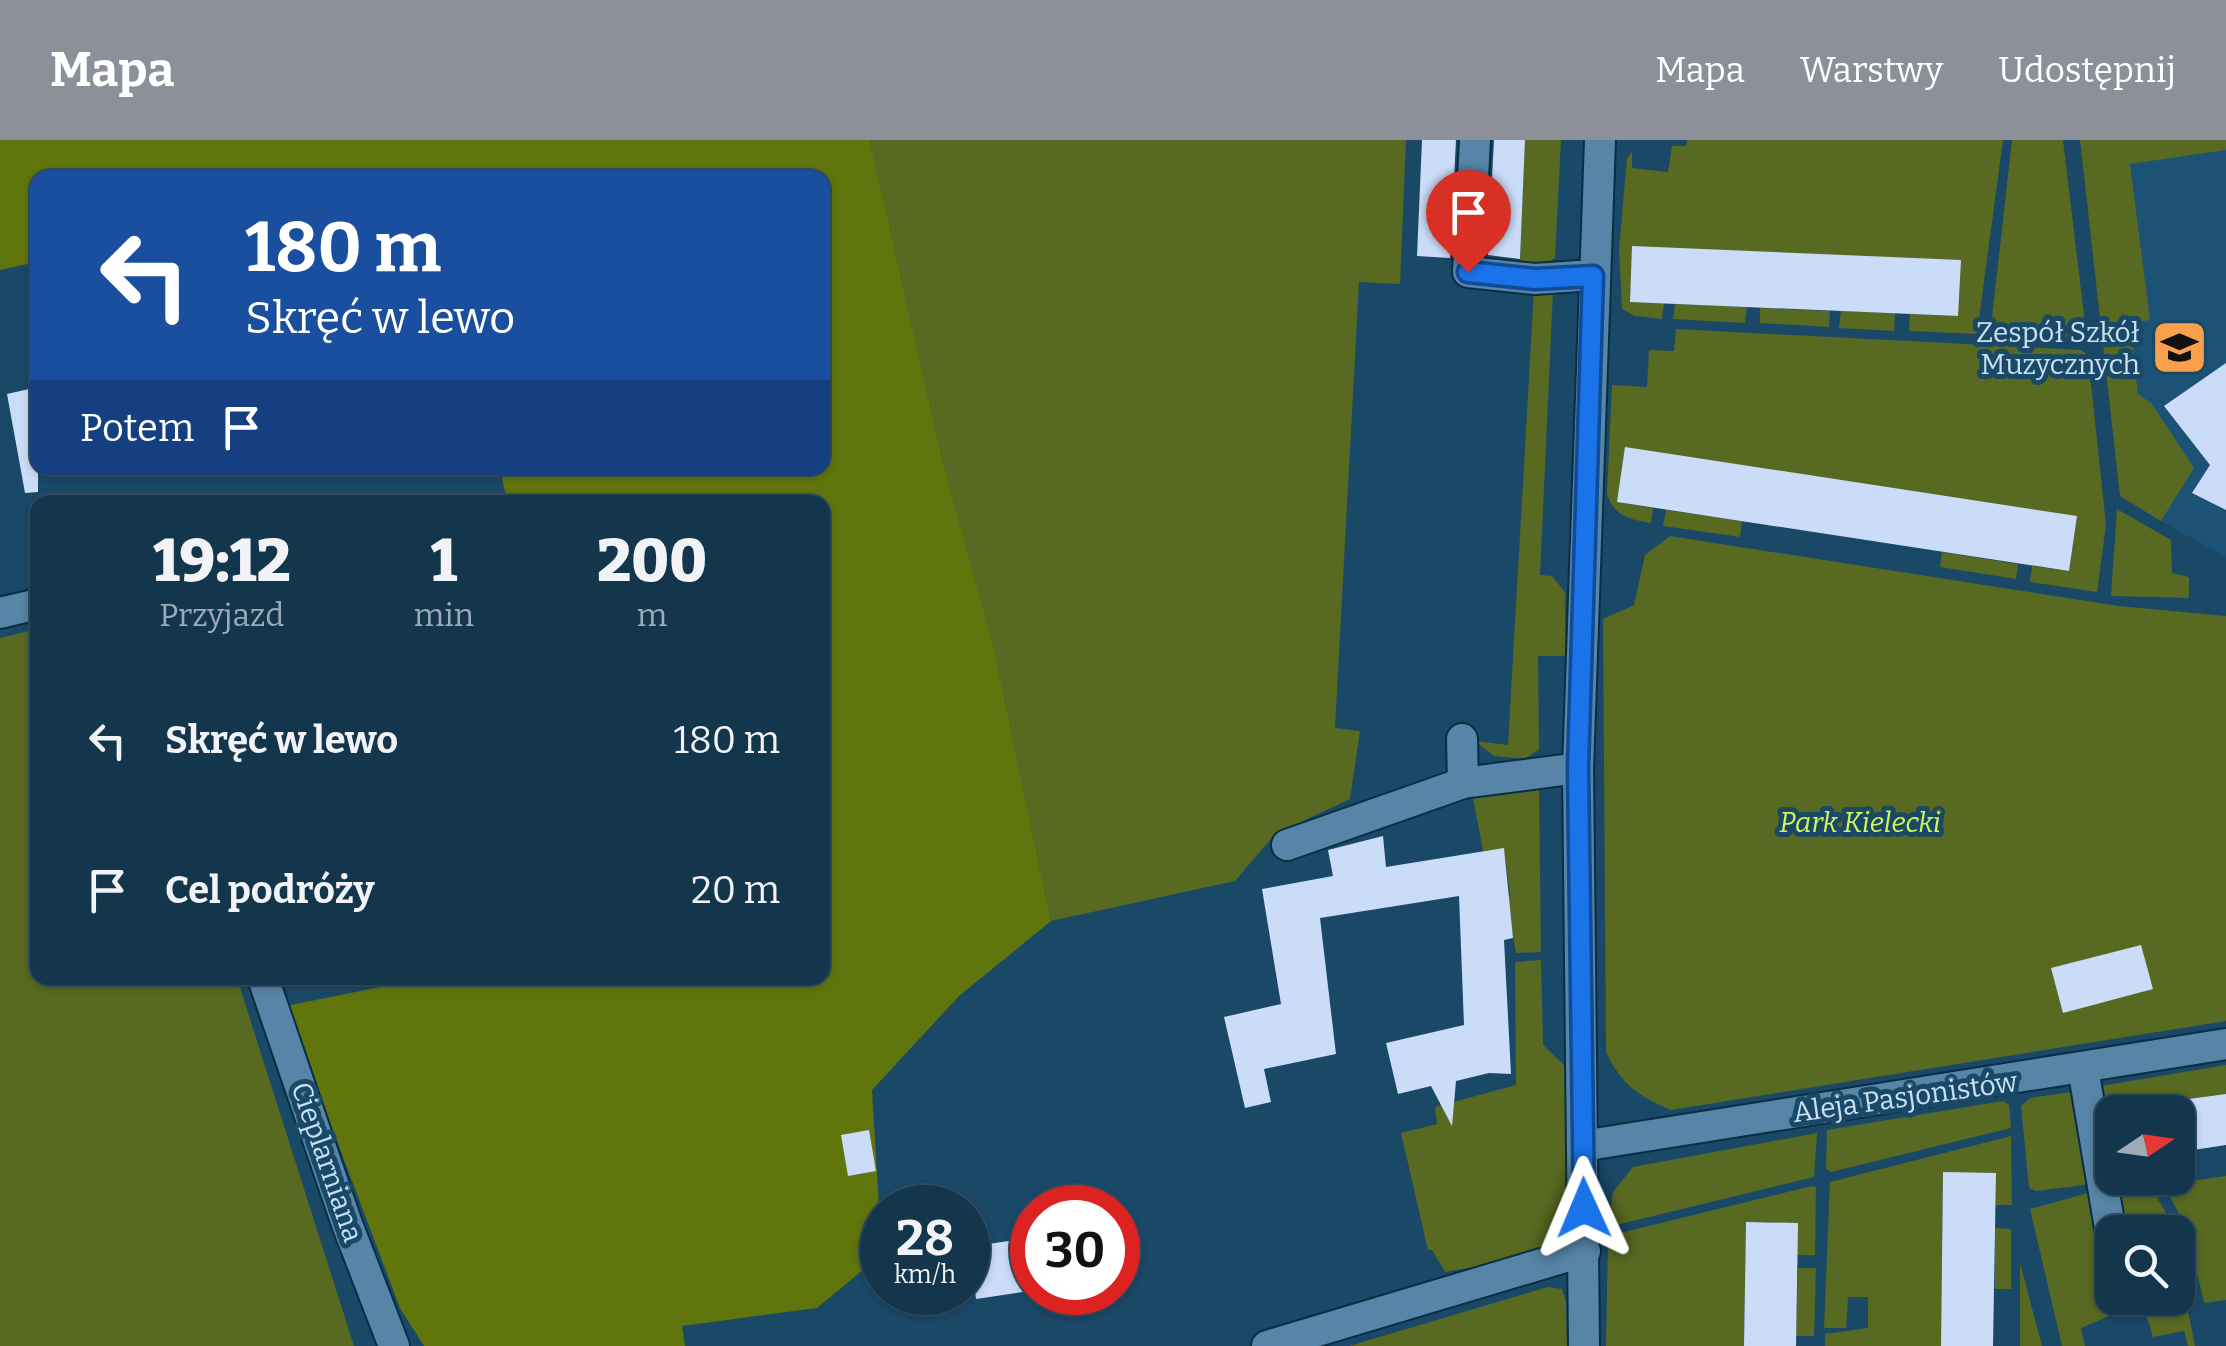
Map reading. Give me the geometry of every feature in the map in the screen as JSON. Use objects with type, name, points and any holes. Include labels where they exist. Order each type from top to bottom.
[{"type":"street","points":[[1475,140],[1468,272],[1535,279],[1593,276]]},
{"type":"street","points":[[1584,1346],[1578,768],[1600,140]]},
{"type":"street","points":[[0,613],[30,606]]},
{"type":"street","points":[[1462,739],[1463,783]]},
{"type":"street","points":[[1287,845],[1463,783],[1578,768]]},
{"type":"street","name":"Cieplarniana","points":[[266,985],[347,1224],[394,1346]]},
{"type":"street","name":"Aleja Pasjonistów","points":[[1582,1146],[2226,1044]]},
{"type":"street","points":[[2083,1068],[2108,1215]]},
{"type":"street","points":[[1267,1346],[1584,1251]]},
{"type":"shaded area","name":"Zespół Szkół Muzycznych","points":[[2103,140],[2226,140],[2226,557],[2143,511],[2136,374]]},
{"type":"green space","points":[[0,140],[870,140],[942,458],[994,648],[1051,921],[959,996],[872,1090],[878,1185],[860,1185],[860,1272],[817,1308],[682,1326],[685,1346],[424,1346],[400,1308],[286,1006],[390,985],[830,985],[830,495],[506,495],[501,475],[830,475],[830,170],[30,170],[30,264],[0,270]]},
{"type":"green space","points":[[870,140],[1406,140],[1400,284],[1359,282],[1335,728],[1360,731],[1350,799],[1275,834],[1235,881],[1051,921],[994,648],[942,458]]},
{"type":"green space","points":[[1525,140],[1561,140],[1555,258],[1541,269],[1489,261],[1520,262]]},
{"type":"green space","points":[[1687,140],[2003,140],[1977,334],[1909,331],[1910,314],[1958,316],[1633,246],[1630,301],[1664,303],[1662,319],[1635,316],[1622,309],[1619,249],[1627,158],[1632,152],[1632,168],[1668,172],[1672,146],[1686,146]]},
{"type":"green space","points":[[2012,140],[2063,140],[2087,340],[1990,335]]},
{"type":"green space","points":[[2080,140],[2226,140],[2226,150],[2130,164],[2150,320],[2130,323],[2138,394],[2152,404],[2194,468],[2161,521],[2120,496]]},
{"type":"green space","points":[[1534,290],[1553,291],[1540,575],[1552,576],[1565,592],[1565,656],[1538,656],[1539,749],[1525,759],[1494,756],[1475,741],[1508,745]]},
{"type":"green space","points":[[1675,304],[1747,307],[1745,323],[1673,319]]},
{"type":"green space","points":[[1760,308],[1830,311],[1829,327],[1760,323]]},
{"type":"green space","points":[[1841,311],[1895,313],[1894,331],[1839,328]]},
{"type":"green space","points":[[1676,329],[2081,350],[2088,355],[2106,525],[2097,592],[2030,582],[2032,566],[2069,571],[2077,516],[1617,502],[1653,508],[1651,523],[1624,516],[1614,508],[1607,494],[1612,385],[1647,387],[1649,350],[1674,351]]},
{"type":"green space","points":[[2117,509],[2171,540],[2172,573],[2189,577],[2189,598],[2111,596]]},
{"type":"green space","points":[[1666,510],[1742,521],[1740,537],[1663,526]]},
{"type":"green space","name":"Park Kielecki","points":[[1670,536],[2119,606],[2226,616],[2226,1021],[1671,1110],[1632,1088],[1606,1052],[1603,619],[1634,605],[1645,555]]},
{"type":"green space","points":[[1942,552],[2018,564],[2016,579],[1940,567]]},
{"type":"green space","points":[[30,631],[30,985],[239,985],[354,1346],[0,1346],[0,638]]},
{"type":"green space","points":[[1503,785],[1539,788],[1541,952],[1516,953],[1506,896],[1510,895],[1504,849],[1483,851],[1473,798]]},
{"type":"green space","points":[[1541,960],[1543,1045],[1568,1069],[1571,1221],[1560,1235],[1532,1253],[1445,1272],[1432,1250],[1428,1250],[1401,1133],[1437,1124],[1435,1107],[1516,1085],[1515,962]]},
{"type":"green space","points":[[2226,1065],[2226,1094],[2195,1098],[2195,1095],[2096,1095],[2095,1087]]},
{"type":"green space","points":[[2077,1091],[2092,1184],[2036,1191],[2029,1188],[2021,1106],[2030,1098]]},
{"type":"green space","points":[[2003,1101],[2009,1105],[2011,1128],[1831,1172],[1826,1169],[1827,1130]]},
{"type":"green space","points":[[1817,1133],[1814,1177],[1608,1227],[1613,1192],[1633,1167]]},
{"type":"green space","points":[[2011,1136],[2012,1205],[1996,1205],[1996,1173],[1943,1173],[1941,1346],[1825,1346],[1825,1334],[1868,1328],[1868,1297],[1848,1297],[1846,1328],[1824,1328],[1830,1182]]},
{"type":"green space","points":[[2226,1176],[2226,1300],[2204,1303],[2195,1264],[2195,1215],[2180,1215],[2169,1195],[2195,1195],[2195,1180]]},
{"type":"green space","points":[[1816,1187],[1815,1255],[1797,1255],[1797,1223],[1746,1222],[1744,1346],[1606,1346],[1608,1236]]},
{"type":"green space","points":[[2092,1192],[2096,1215],[2095,1315],[2109,1315],[2081,1328],[2085,1346],[2062,1346],[2030,1209]]},
{"type":"green space","points":[[2113,1195],[2155,1195],[2168,1215],[2118,1215]]},
{"type":"green space","points":[[1995,1228],[2011,1229],[2011,1289],[1995,1289]]},
{"type":"green space","points":[[2020,1263],[2042,1346],[2020,1346]]},
{"type":"green space","points":[[1798,1268],[1816,1268],[1814,1336],[1796,1336]]},
{"type":"green space","points":[[1548,1287],[1562,1289],[1567,1346],[1349,1346]]},
{"type":"green space","points":[[2146,1315],[2189,1315],[2195,1346],[2188,1346],[2184,1331],[2153,1337]]},
{"type":"building","points":[[1422,140],[1456,140],[1450,258],[1417,256]]},
{"type":"building","points":[[1494,140],[1525,140],[1520,259],[1488,255]]},
{"type":"building","points":[[1632,246],[1961,260],[1958,316],[1630,302]]},
{"type":"building","points":[[2226,363],[2226,510],[2192,493],[2210,465],[2164,406]]},
{"type":"building","points":[[30,389],[30,475],[38,475],[38,492],[25,493],[7,394]]},
{"type":"building","points":[[1625,447],[2077,516],[2069,571],[1617,502]]},
{"type":"building","points":[[1383,836],[1386,867],[1504,848],[1513,938],[1504,940],[1511,1074],[1489,1073],[1456,1081],[1452,1126],[1431,1086],[1398,1094],[1386,1043],[1464,1025],[1459,896],[1320,918],[1336,1054],[1264,1069],[1271,1102],[1245,1108],[1224,1017],[1281,1004],[1262,889],[1333,876],[1328,850]]},
{"type":"building","points":[[2141,945],[2153,989],[2063,1013],[2051,968]]},
{"type":"building","points":[[2226,1094],[2226,1145],[2195,1150],[2195,1098]]},
{"type":"building","points":[[869,1130],[876,1171],[848,1176],[841,1135]]},
{"type":"building","points":[[1943,1172],[1996,1173],[1993,1346],[1941,1346]]},
{"type":"building","points":[[1746,1222],[1798,1223],[1796,1346],[1744,1346]]},
{"type":"building","points":[[1010,1241],[1010,1294],[990,1297],[990,1244]]},
{"type":"place","name":"Zespół Szkół Muzycznych","points":[[2179,348]]},
{"type":"route","points":[[1468,272],[1535,279],[1593,276],[1578,768],[1584,1208]]}]
